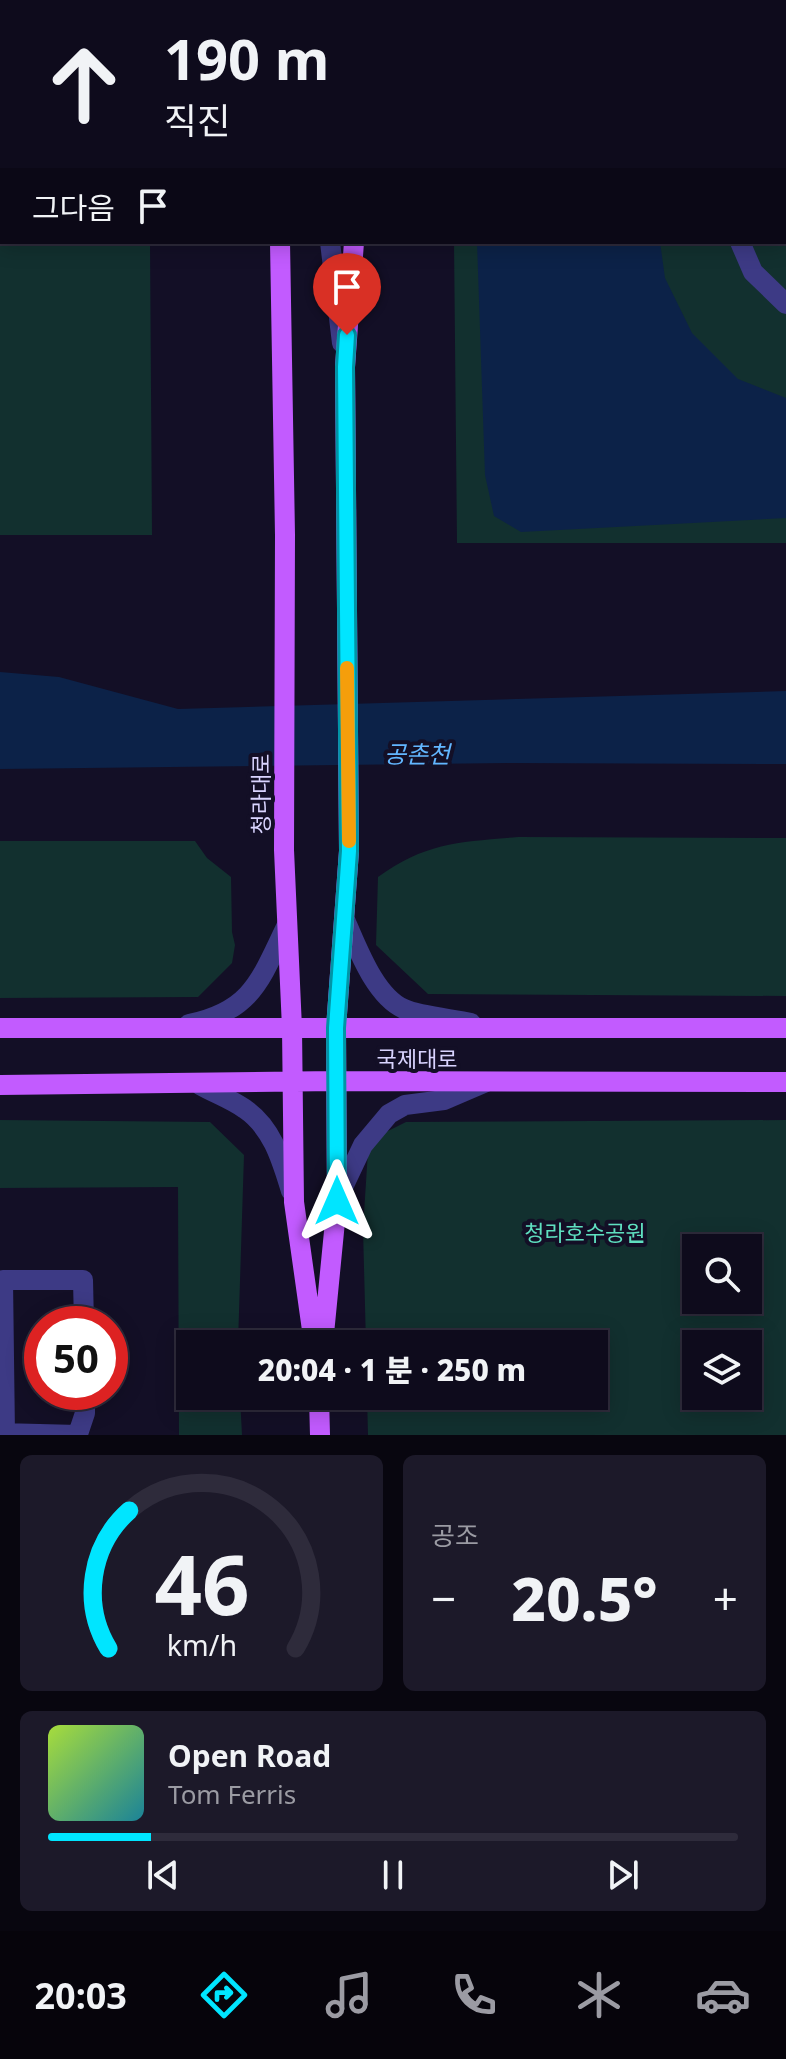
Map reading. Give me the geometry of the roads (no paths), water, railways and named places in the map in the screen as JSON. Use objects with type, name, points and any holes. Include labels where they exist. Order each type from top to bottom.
[{"type":"main road","name":"청라대로","points":[[280,244],[285,535],[284,850],[292,1028],[294,1202],[312,1330]]},
{"type":"main road","points":[[324,1330],[337,1201],[336,1028],[349,851],[345,367],[354,244]]},
{"type":"main road","name":"국제대로","points":[[0,1028],[786,1028]]},
{"type":"main road","name":"국제대로","points":[[0,1085],[336,1081],[786,1082]]},
{"type":"main road","points":[[319,1410],[320,1435]]},
{"type":"street","points":[[330,244],[345,367]]},
{"type":"street","points":[[741,244],[753,272],[786,304]]},
{"type":"street","points":[[346,922],[367,969],[387,996],[404,1009],[494,1028]]},
{"type":"street","points":[[167,1028],[213,1019],[250,995],[287,925]]},
{"type":"street","points":[[337,1201],[363,1145],[389,1114],[405,1105],[444,1100],[486,1082]]},
{"type":"street","points":[[200,1085],[247,1110],[268,1134],[279,1153],[294,1202]]},
{"type":"street","points":[[84,1306],[83,1280],[3,1280],[3,1434],[78,1434],[85,1410]]},
{"type":"water","points":[[477,244],[660,244],[665,278],[692,333],[738,379],[786,398],[786,518],[521,532],[494,516],[485,475]]},
{"type":"water","name":"공촌천","points":[[0,672],[59,677],[178,709],[786,691],[786,764],[508,763],[0,769]]},
{"type":"park label","name":"청라호수공원","points":[[585,1232]]}]
